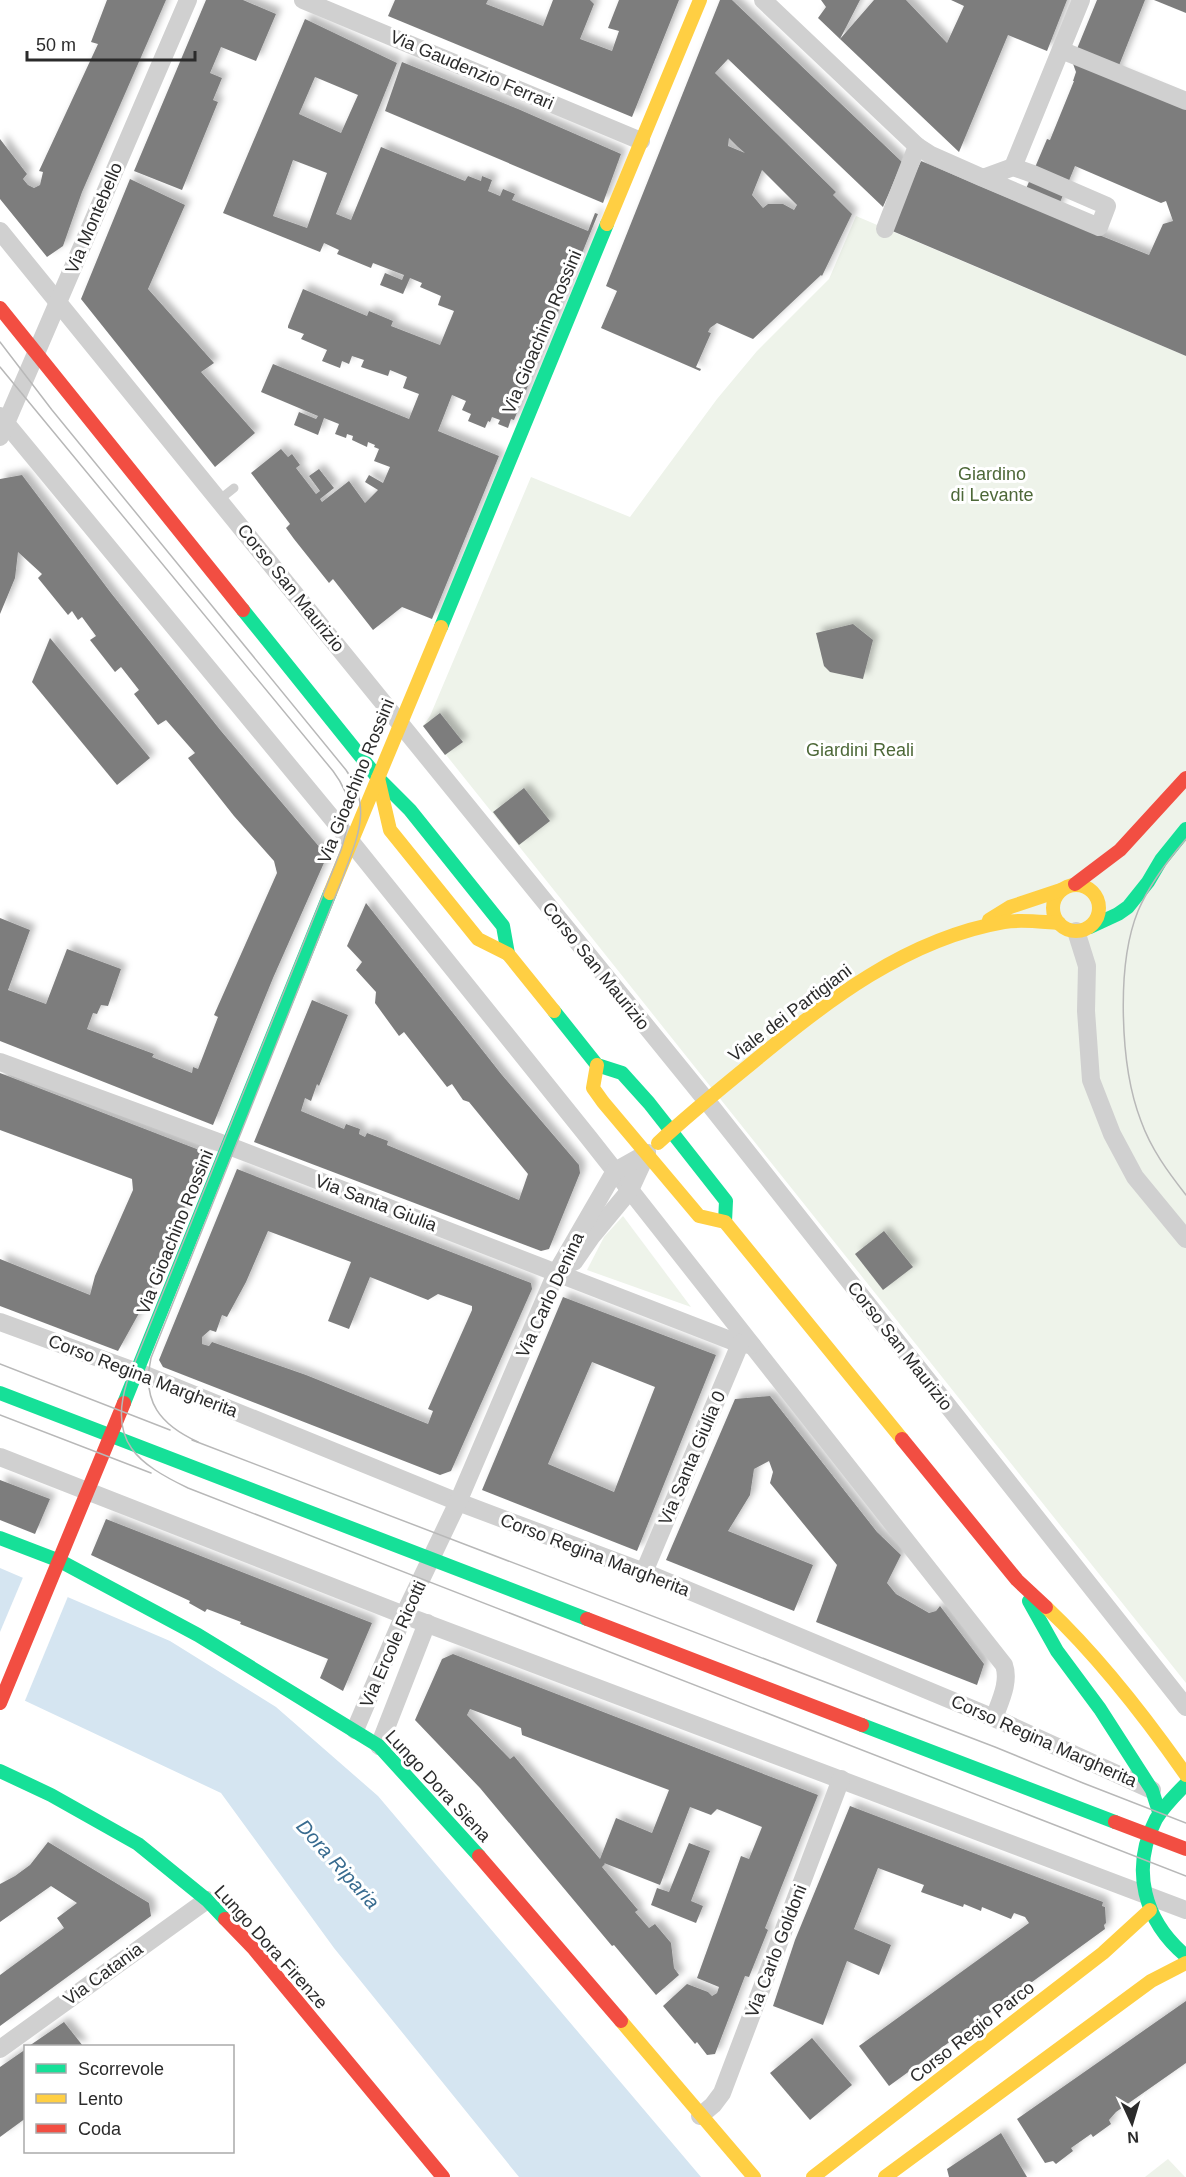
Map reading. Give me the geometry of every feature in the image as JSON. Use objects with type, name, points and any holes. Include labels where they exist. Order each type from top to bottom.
[{"type":"main road","name":"Via Gioachino Rossini","points":[[0,1703],[89,1491],[351,841],[699,0]]},
{"type":"main road","points":[[0,308],[378,778],[410,810],[503,926],[508,954]]},
{"type":"main road","points":[[378,778],[390,830],[478,939],[508,954],[597,1065],[622,1073],[726,1201],[725,1222]]},
{"type":"main road","points":[[1186,778],[1120,850],[1075,884],[1061,890],[1056,896],[1053,910],[1059,923],[1066,929],[1083,929],[1118,914],[1128,907],[1186,829]]},
{"type":"main road","points":[[1075,884],[1089,888],[1099,900],[1099,915],[1083,929]]},
{"type":"main road","name":"Viale dei Partigiani","points":[[973,929],[1010,907],[1061,890]]},
{"type":"main road","name":"Viale dei Partigiani","points":[[646,1153],[777,1042],[869,976],[918,948],[973,929],[1005,922],[1059,923]]},
{"type":"main road","points":[[597,1065],[593,1088],[646,1153],[699,1215],[725,1222],[1017,1580],[1079,1638],[1152,1726],[1186,1775]]},
{"type":"main road","points":[[0,1393],[1186,1849]]},
{"type":"main road","name":"Lungo Dora Siena","points":[[0,1538],[60,1561],[198,1635],[379,1746],[501,1880],[754,2177]]},
{"type":"main road","points":[[1017,1580],[1056,1652],[1082,1683],[1152,1790],[1159,1812]]},
{"type":"main road","name":"Lungo Dora Firenze","points":[[0,1771],[51,1795],[138,1844],[207,1900],[254,1949],[443,2177]]},
{"type":"main road","points":[[1182,1792],[1159,1812],[1148,1835],[1143,1860],[1148,1903],[1166,1938],[1186,1956]]},
{"type":"main road","name":"Corso Regio Parco","points":[[813,2177],[1103,1953],[1148,1903]]},
{"type":"main road","points":[[885,2177],[1151,1981],[1186,1963]]},
{"type":"street","name":"Via Montebello","points":[[2,426],[36,353],[188,0]]},
{"type":"street","name":"Via Gaudenzio Ferrari","points":[[303,0],[641,141]]},
{"type":"street","points":[[764,0],[917,146],[931,155],[983,178],[1099,227],[1107,206],[1013,167],[983,178]]},
{"type":"street","points":[[1013,167],[1081,0]]},
{"type":"street","points":[[1061,50],[1186,101]]},
{"type":"street","points":[[885,229],[917,146]]},
{"type":"street","name":"Corso San Maurizio","points":[[0,231],[706,1100],[1186,1707]]},
{"type":"street","points":[[2,426],[351,841],[630,1190],[746,1345],[1004,1665],[1007,1673],[1006,1682],[994,1718]]},
{"type":"street","points":[[1083,929],[1087,966],[1086,1011],[1091,1080],[1113,1134],[1135,1177],[1186,1239]]},
{"type":"street","name":"Via Santa Giulia","points":[[0,1062],[229,1146],[746,1345]]},
{"type":"street","name":"Via Carlo Denina","points":[[431,1558],[561,1275],[615,1171],[646,1153]]},
{"type":"street","name":"Via Carlo Denina","points":[[561,1275],[630,1190],[646,1153]]},
{"type":"street","name":"Corso Regina Margherita","points":[[0,1322],[137,1372],[458,1502],[644,1572],[994,1718],[1152,1790],[1182,1792]]},
{"type":"street","name":"Via Santa Giulia 0","points":[[644,1572],[746,1345]]},
{"type":"street","points":[[0,1456],[404,1615],[841,1779],[1148,1903],[1186,1910]]},
{"type":"street","name":"Via Ercole Ricotti","points":[[355,1730],[431,1558]]},
{"type":"street","name":"Via Ercole Ricotti","points":[[379,1746],[427,1623]]},
{"type":"street","name":"Via Carlo Goldoni","points":[[700,2116],[722,2093],[841,1779]]},
{"type":"street","name":"Via Catania","points":[[0,2049],[207,1900]]},
{"type":"lane","points":[[219,500],[234,488]]},
{"type":"green space","name":"Giardini Reali","points":[[856,216],[1186,356],[1186,1683],[423,726],[430,716],[531,477],[630,517],[717,399],[757,351],[829,279]]},
{"type":"green space","points":[[623,1216],[691,1307],[587,1270],[604,1237]]},
{"type":"green space","points":[[1168,2159],[1185,2177],[1145,2177]]},
{"type":"water","name":"Dora Riparia","points":[[0,1568],[170,1641],[276,1707],[378,1796],[701,2177],[519,2177],[334,1948],[221,1793],[0,1689]]},
{"type":"pier","points":[[24,1575],[69,1594],[24,1703],[0,1692],[0,1632]]},
{"type":"building","points":[[107,0],[166,0],[82,192],[63,246],[47,257],[0,199],[0,139],[27,174],[23,179],[28,185],[34,188],[40,185],[43,172],[39,171],[98,44],[91,42]]},
{"type":"building","points":[[206,0],[243,0],[276,14],[256,61],[221,47],[210,73],[222,78],[213,100],[218,102],[182,190],[134,171]]},
{"type":"building","points":[[395,0],[488,0],[486,4],[543,26],[553,0],[590,0],[594,4],[580,39],[612,51],[619,31],[608,28],[619,0],[679,0],[632,117],[388,16]]},
{"type":"building","points":[[720,0],[732,0],[902,162],[883,207],[728,59],[715,73],[836,192],[833,195],[852,214],[822,276],[753,339],[717,323],[710,328],[708,332],[711,333],[696,367],[701,369],[700,371],[601,328],[617,291],[606,286]],"holes":[[[729,138],[738,147],[745,153],[728,146]],[[762,170],[797,205],[794,210],[783,204],[768,204],[763,208],[752,195]]]},
{"type":"building","points":[[821,0],[860,0],[840,39],[818,18],[826,7]]},
{"type":"building","points":[[874,0],[906,0],[947,43],[964,6],[951,0],[1067,0],[1047,51],[1008,35],[959,152],[840,39]]},
{"type":"building","points":[[1097,0],[1145,0],[1116,73],[1186,108],[1186,356],[890,230],[921,161],[1020,203],[1047,139],[1050,140],[1074,81],[1076,72],[1072,61]],"holes":[[[1075,166],[1161,203],[1166,201],[1173,221],[1163,224],[1149,255],[1054,217]]]},
{"type":"building","points":[[1154,0],[1186,0],[1186,13]]},
{"type":"building","points":[[305,19],[397,63],[336,214],[351,220],[381,147],[465,181],[468,176],[481,181],[482,176],[492,180],[488,191],[500,196],[503,189],[515,194],[512,200],[588,231],[595,213],[598,214],[514,420],[511,419],[508,428],[498,424],[500,420],[492,417],[485,428],[468,421],[471,414],[462,410],[466,401],[452,395],[438,431],[499,456],[432,619],[402,607],[373,630],[333,579],[329,583],[294,539],[286,528],[290,524],[251,473],[281,449],[288,457],[292,454],[300,465],[296,468],[316,494],[320,491],[309,476],[319,469],[334,488],[320,499],[322,502],[349,481],[365,503],[378,490],[365,482],[369,475],[383,483],[390,467],[374,461],[379,449],[374,447],[375,445],[368,442],[367,447],[352,440],[353,436],[347,434],[346,438],[335,434],[339,424],[324,418],[318,435],[294,425],[299,412],[316,419],[318,416],[261,392],[273,364],[409,419],[419,394],[403,388],[407,377],[390,370],[388,376],[361,367],[364,360],[352,356],[349,364],[342,361],[340,368],[322,361],[327,350],[301,339],[304,334],[288,328],[303,289],[367,316],[369,311],[393,321],[391,326],[440,345],[454,311],[438,305],[441,296],[420,287],[422,283],[410,278],[403,294],[380,285],[385,273],[402,280],[404,275],[373,263],[371,268],[337,254],[339,250],[324,243],[320,252],[223,213]],"holes":[[[315,77],[358,95],[341,133],[299,114]],[[293,160],[327,173],[307,228],[273,216]]]},
{"type":"building","points":[[402,62],[621,154],[603,203],[385,111]]},
{"type":"building","points":[[130,179],[185,205],[148,289],[214,363],[201,372],[255,433],[215,467],[81,299]]},
{"type":"building","points":[[22,475],[111,593],[221,731],[327,856],[273,978],[213,1125],[0,1041],[0,918],[30,930],[8,990],[46,1004],[67,949],[121,969],[108,1006],[101,1005],[97,1014],[93,1013],[87,1029],[154,1054],[152,1057],[192,1073],[193,1067],[198,1069],[218,1017],[214,1015],[277,873],[274,861],[234,816],[188,758],[195,753],[166,720],[158,725],[134,694],[139,690],[121,667],[115,672],[90,640],[96,636],[82,617],[78,620],[72,611],[68,615],[38,578],[42,574],[18,552],[15,578],[0,614],[0,479]]},
{"type":"building","points":[[853,624],[873,640],[863,679],[830,672],[824,666],[816,633]]},
{"type":"building","points":[[50,638],[150,758],[117,785],[32,682]]},
{"type":"building","points":[[440,713],[463,742],[445,755],[423,726]]},
{"type":"building","points":[[524,788],[550,821],[519,845],[493,812]]},
{"type":"building","points":[[366,903],[502,1075],[579,1165],[580,1173],[549,1249],[541,1251],[254,1142],[312,1000],[348,1015],[319,1086],[317,1084],[311,1101],[305,1098],[301,1111],[344,1129],[346,1124],[360,1129],[359,1134],[365,1137],[367,1133],[388,1141],[387,1145],[519,1200],[528,1174],[469,1102],[463,1100],[452,1084],[447,1087],[404,1032],[399,1036],[375,1003],[376,992],[356,970],[362,962],[347,946]]},
{"type":"building","points":[[0,1073],[207,1153],[148,1297],[118,1351],[0,1306],[0,1259],[90,1295],[95,1276],[133,1190],[132,1179],[0,1130]]},
{"type":"building","points":[[237,1169],[531,1283],[532,1289],[451,1471],[440,1475],[163,1367],[159,1360]],"holes":[[[268,1231],[351,1262],[328,1321],[349,1329],[370,1277],[428,1300],[438,1294],[472,1306],[428,1409],[433,1411],[428,1424],[306,1375],[212,1342],[209,1346],[202,1344],[202,1337],[210,1330],[216,1332],[222,1315],[227,1317],[246,1282]]]},
{"type":"building","points":[[884,1231],[913,1267],[883,1290],[855,1254]]},
{"type":"building","points":[[563,1297],[716,1355],[637,1551],[482,1490]],"holes":[[[592,1362],[655,1387],[614,1492],[548,1464]]]},
{"type":"building","points":[[770,1396],[877,1532],[901,1555],[887,1583],[896,1594],[929,1613],[936,1611],[940,1606],[984,1664],[977,1685],[816,1622],[837,1565],[770,1483],[773,1472],[769,1461],[754,1469],[750,1495],[728,1531],[813,1565],[794,1611],[666,1560],[735,1399]]},
{"type":"building","points":[[0,1480],[50,1499],[35,1534],[0,1520]]},
{"type":"building","points":[[106,1519],[372,1623],[343,1691],[320,1678],[328,1659],[207,1609],[205,1612],[189,1603],[190,1601],[91,1555]]},
{"type":"building","points":[[453,1654],[818,1795],[765,1928],[768,1930],[749,1977],[745,1976],[715,2054],[707,2055],[697,2042],[695,2044],[663,2006],[687,1984],[708,1992],[712,1996],[717,1993],[719,1987],[697,1978],[741,1856],[749,1859],[762,1827],[717,1809],[711,1815],[690,1807],[660,1885],[604,1863],[602,1867],[638,1910],[635,1912],[649,1928],[655,1924],[671,1943],[674,1968],[679,1975],[656,1995],[480,1788],[415,1720],[442,1659]],"holes":[[[470,1709],[521,1728],[522,1735],[669,1790],[652,1833],[616,1818],[600,1859],[514,1756],[510,1759],[467,1715]]]},
{"type":"building","points":[[850,1806],[1103,1902],[1105,1929],[889,2086],[859,2046],[1029,1923],[1025,1917],[1014,1913],[1011,1919],[982,1907],[981,1911],[964,1904],[963,1907],[921,1892],[924,1885],[878,1868],[854,1929],[891,1945],[879,1975],[847,1961],[823,2025],[773,2006],[795,1940]]},
{"type":"building","points":[[48,1842],[149,1903],[151,1916],[0,2026],[0,1975],[64,1928],[57,1918],[77,1903],[51,1886],[0,1922],[0,1884],[30,1865]]},
{"type":"building","points":[[689,1843],[710,1851],[691,1901],[703,1906],[696,1923],[651,1905],[657,1888],[669,1892]]},
{"type":"building","points":[[1186,2001],[1186,2063],[1116,2112],[1109,2120],[1111,2124],[1093,2137],[1091,2134],[1071,2148],[1073,2151],[1056,2164],[1053,2161],[1045,2163],[1017,2119]]},
{"type":"building","points":[[64,2022],[82,2045],[30,2045]]},
{"type":"building","points":[[812,2038],[852,2085],[810,2120],[770,2073]]},
{"type":"building","points":[[24,2050],[24,2119],[0,2137],[0,2067]]},
{"type":"building","points":[[1001,2133],[1027,2177],[949,2177],[947,2169]]},
{"type":"tram line","points":[[0,342],[52,410],[346,770],[359,797],[360,823],[343,877],[151,1358],[149,1387],[157,1410],[174,1428],[198,1442]]},
{"type":"tram line","points":[[0,367],[333,771],[348,800],[349,819],[341,850],[127,1382],[121,1420],[125,1436],[132,1448],[155,1470],[188,1488],[1186,1876]]},
{"type":"tram line","points":[[1186,839],[1159,873],[1138,911],[1126,959],[1123,1016],[1129,1073],[1141,1121],[1155,1151],[1186,1195]]},
{"type":"tram line","points":[[0,1364],[170,1430]]},
{"type":"tram line","points":[[0,1415],[151,1473]]},
{"type":"tram line","points":[[192,1440],[995,1747],[1186,1823]]},
{"type":"traffic: fast","points":[[441,627],[607,224]]},
{"type":"traffic: fast","points":[[243,610],[378,778],[410,810],[503,926],[508,954]]},
{"type":"traffic: fast","points":[[1090,927],[1128,907],[1186,829]]},
{"type":"traffic: fast","points":[[124,1403],[330,893]]},
{"type":"traffic: fast","points":[[554,1011],[597,1065],[622,1073],[649,1103],[726,1201],[725,1222]]},
{"type":"traffic: fast","points":[[0,1393],[587,1619]]},
{"type":"traffic: fast","points":[[0,1538],[60,1561],[198,1635],[379,1746],[479,1856]]},
{"type":"traffic: fast","points":[[1029,1601],[1057,1651],[1100,1709],[1152,1790],[1159,1812]]},
{"type":"traffic: fast","points":[[862,1725],[1115,1822]]},
{"type":"traffic: fast","points":[[0,1771],[51,1795],[138,1844],[207,1900],[225,1919]]},
{"type":"traffic: fast","points":[[1186,1784],[1156,1819],[1148,1838],[1143,1875],[1151,1910],[1160,1927],[1186,1956]]},
{"type":"traffic: slow","points":[[607,224],[700,0]]},
{"type":"traffic: slow","points":[[330,893],[441,627]]},
{"type":"traffic: slow","points":[[378,778],[390,830],[478,939],[508,954],[554,1011]]},
{"type":"traffic: slow","points":[[1076,885],[1085,886],[1093,891],[1098,899],[1099,908],[1098,917],[1093,925],[1085,930],[1076,931],[1067,930],[1059,925],[1054,917],[1053,908],[1054,899],[1059,891],[1067,886],[1076,885]]},
{"type":"traffic: slow","points":[[989,920],[1010,907],[1061,890]]},
{"type":"traffic: slow","points":[[658,1143],[716,1092],[809,1017],[869,976],[901,958],[934,942],[968,930],[1004,922],[1059,923]]},
{"type":"traffic: slow","points":[[597,1065],[593,1088],[603,1102],[699,1216],[725,1222],[902,1439]]},
{"type":"traffic: slow","points":[[1046,1607],[1120,1687],[1186,1775]]},
{"type":"traffic: slow","points":[[813,2177],[1103,1953],[1150,1910]]},
{"type":"traffic: slow","points":[[885,2177],[1151,1981],[1186,1963]]},
{"type":"traffic: slow","points":[[621,2021],[754,2177]]},
{"type":"traffic: jam","points":[[0,308],[243,610]]},
{"type":"traffic: jam","points":[[1075,884],[1120,850],[1186,778]]},
{"type":"traffic: jam","points":[[0,1703],[124,1403]]},
{"type":"traffic: jam","points":[[902,1439],[1017,1580],[1046,1607]]},
{"type":"traffic: jam","points":[[587,1619],[862,1725]]},
{"type":"traffic: jam","points":[[1115,1822],[1186,1849]]},
{"type":"traffic: jam","points":[[479,1856],[621,2021]]},
{"type":"traffic: jam","points":[[225,1919],[254,1949],[443,2177]]},
{"type":"park label","name":"Giardino di Levante","points":[[992,484]]}]
